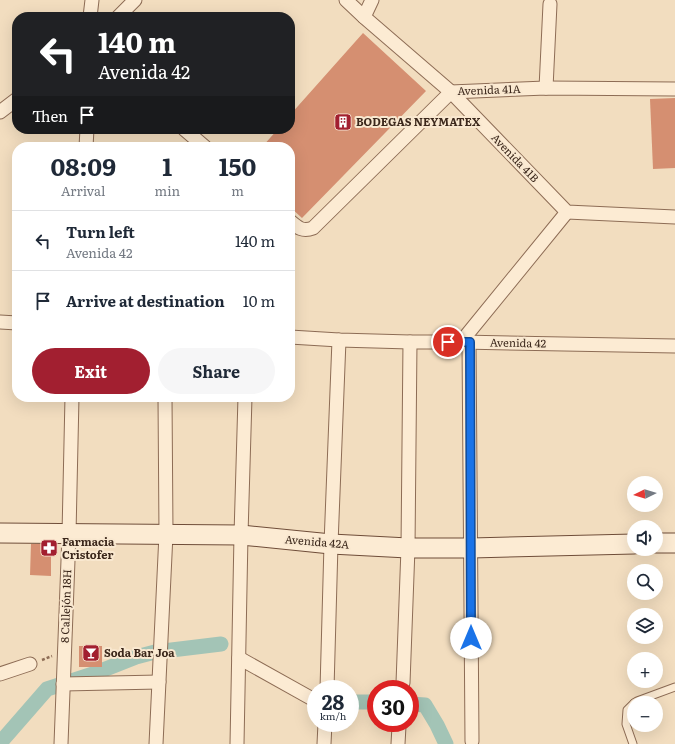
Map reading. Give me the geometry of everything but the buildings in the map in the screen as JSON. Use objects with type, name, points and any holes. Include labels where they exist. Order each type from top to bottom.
[{"type":"street","points":[[91,12],[92,0]]},
{"type":"street","points":[[123,12],[135,0]]},
{"type":"street","name":"Avenida 41B","points":[[346,0],[451,92],[567,212]]},
{"type":"street","points":[[364,17],[372,0]]},
{"type":"street","points":[[546,88],[550,4]]},
{"type":"street","name":"Avenida 41A","points":[[295,225],[298,228],[307,230],[314,228],[451,92],[546,88],[675,89]]},
{"type":"street","points":[[0,112],[12,103]]},
{"type":"street","points":[[190,134],[199,142]]},
{"type":"street","points":[[472,742],[471,548],[465,342],[567,212],[675,217]]},
{"type":"street","points":[[0,322],[12,323]]},
{"type":"street","name":"Avenida 42","points":[[295,337],[410,342],[675,346]]},
{"type":"street","points":[[327,680],[339,340]]},
{"type":"street","points":[[403,680],[408,548],[410,342]]},
{"type":"street","name":"8 Callejón 18H","points":[[61,744],[69,534],[72,402]]},
{"type":"street","points":[[156,744],[166,534],[164,402]]},
{"type":"street","points":[[237,744],[245,402]]},
{"type":"street","name":"Avenida 42A","points":[[0,533],[241,535],[331,544],[408,548],[627,544]]},
{"type":"street","points":[[663,543],[675,543]]},
{"type":"street","points":[[238,658],[307,696]]},
{"type":"street","points":[[0,674],[30,664]]},
{"type":"street","points":[[63,684],[159,682]]},
{"type":"street","points":[[324,744],[325,732]]},
{"type":"street","points":[[398,744],[399,732]]},
{"type":"lane","points":[[651,696],[675,687]]},
{"type":"lane","points":[[627,710],[627,727]]},
{"type":"lane","points":[[629,732],[633,744]]},
{"type":"path","points":[[30,664],[64,652]]},
{"type":"waterway","points":[[0,743],[47,689],[93,674],[136,657],[155,652],[221,644]]},
{"type":"waterway","points":[[359,702],[367,702]]},
{"type":"waterway","points":[[419,705],[425,705],[446,744]]},
{"type":"place","name":"BODEGAS NEYMATEX","points":[[343,122]]},
{"type":"place","name":"Farmacia Cristofer","points":[[49,548]]},
{"type":"place","name":"Soda Bar Joa","points":[[91,653]]},
{"type":"route","points":[[448,342],[470,342],[471,638]]}]
